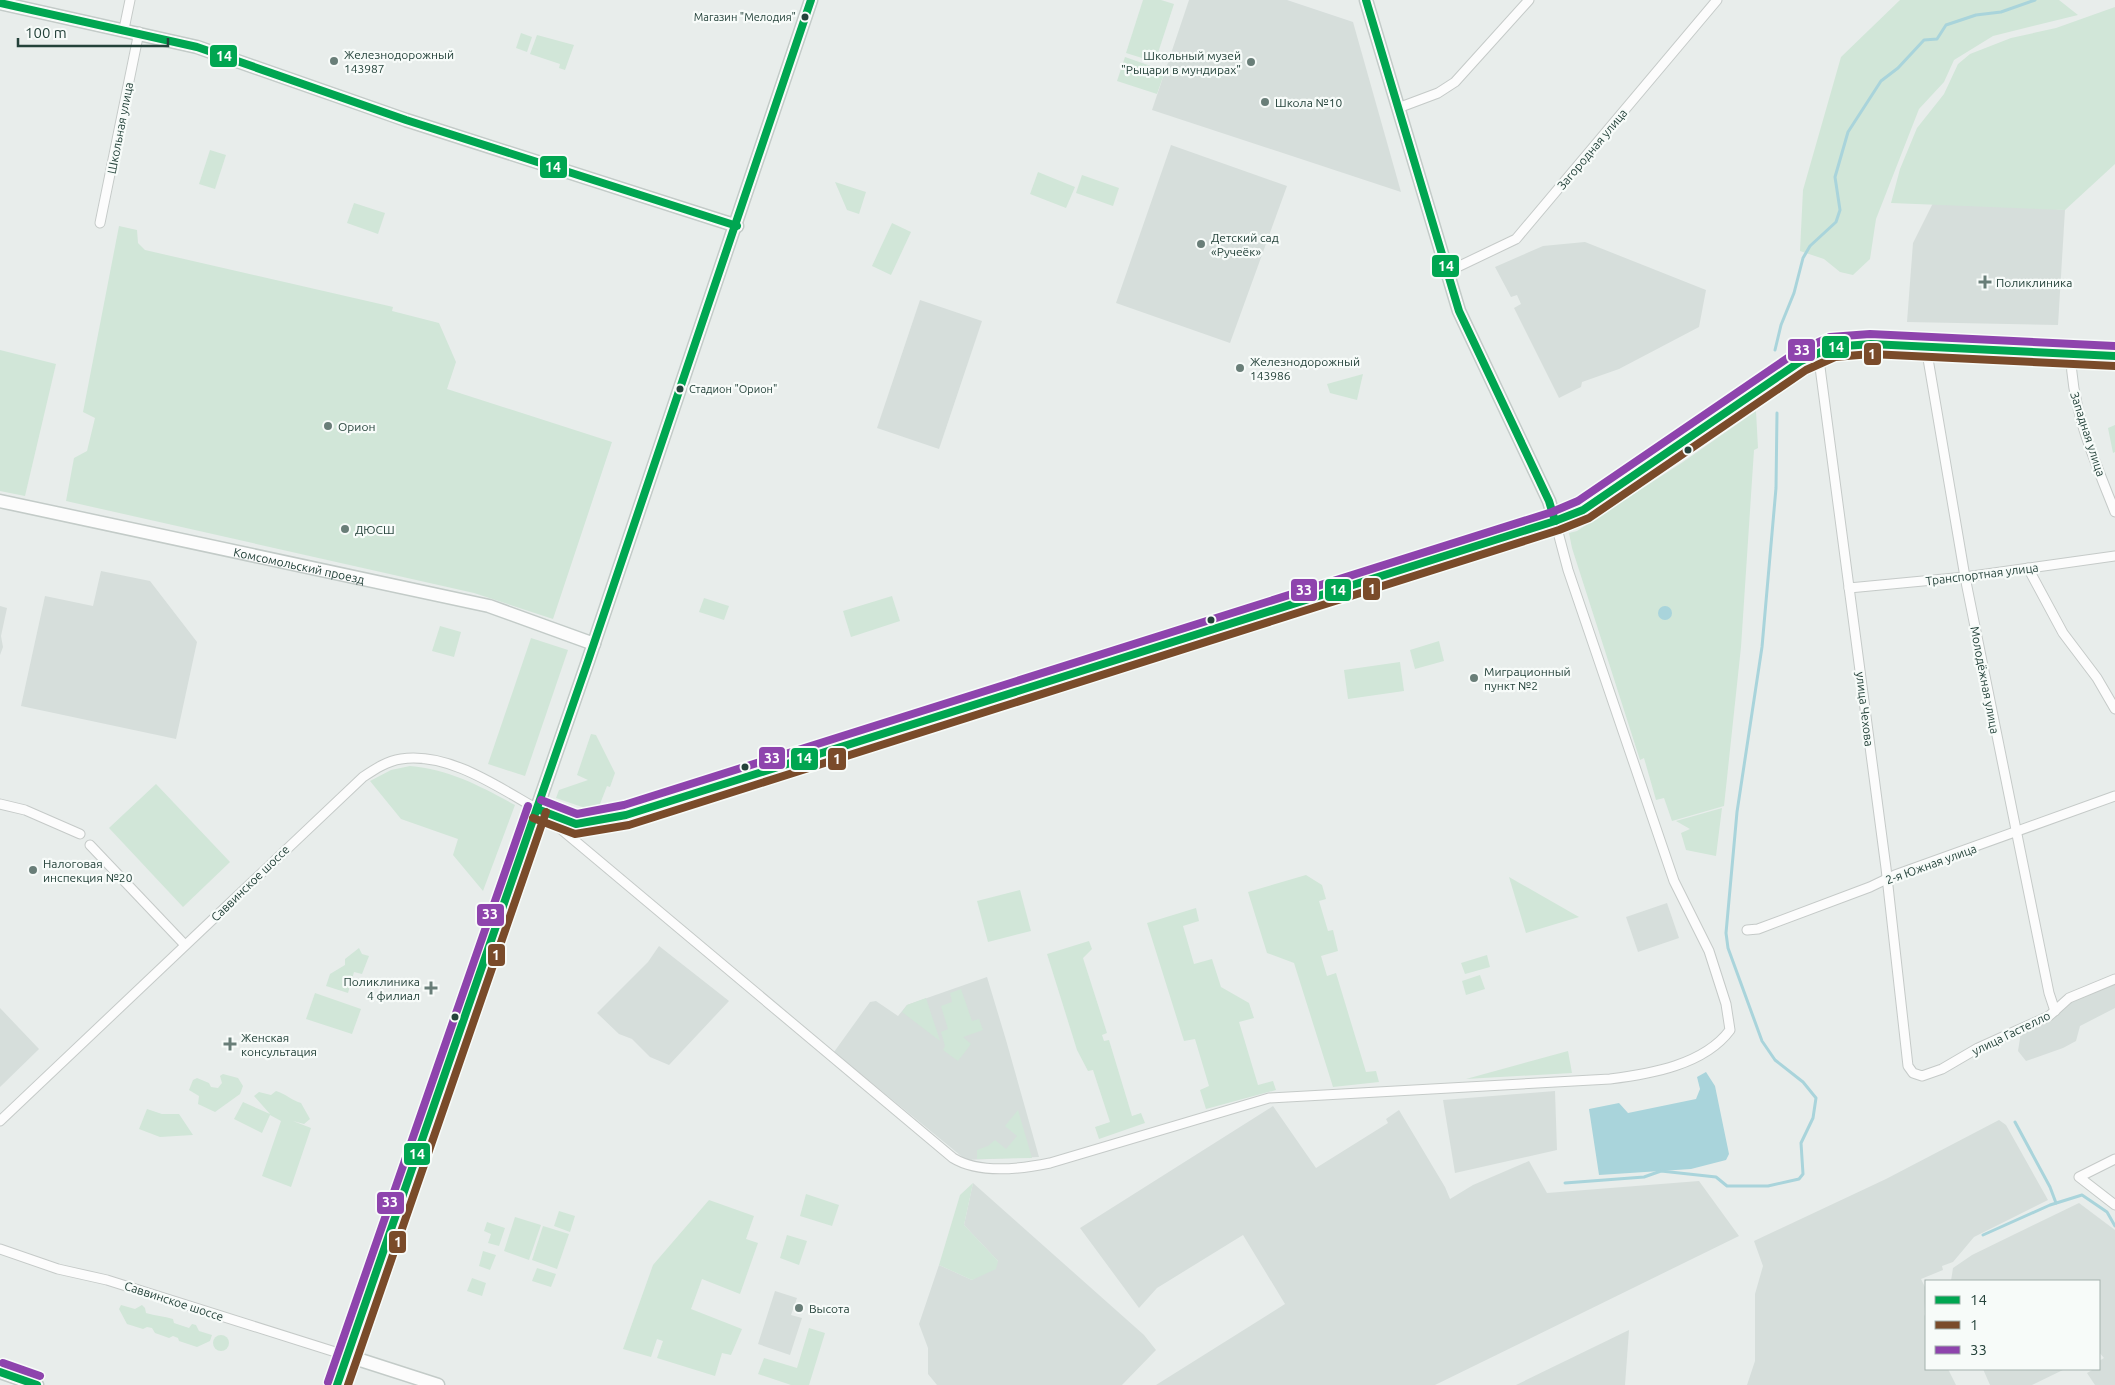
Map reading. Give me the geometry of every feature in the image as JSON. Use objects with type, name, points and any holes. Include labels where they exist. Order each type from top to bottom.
[{"type":"street","points":[[124,29],[130,0]]},
{"type":"street","points":[[338,1385],[737,226],[811,0]]},
{"type":"street","points":[[1366,0],[1459,310],[1549,501],[1555,521]]},
{"type":"street","points":[[1398,108],[1438,93],[1455,82],[1529,0]]},
{"type":"street","name":"Загородная улица","points":[[1447,272],[1516,239],[1717,0]]},
{"type":"street","points":[[0,3],[139,32],[198,47],[406,120],[737,226]]},
{"type":"street","name":"Школьная улица","points":[[100,223],[139,32]]},
{"type":"street","points":[[537,809],[576,824],[626,814],[1555,521],[1583,510],[1801,361],[1818,352],[1850,344],[2115,356]]},
{"type":"street","name":"Молодёжная улица","points":[[1926,347],[1965,577],[2049,993],[2055,1011]]},
{"type":"street","name":"улица Чехова","points":[[1818,352],[1887,879],[1908,1066]]},
{"type":"street","name":"Западная улица","points":[[2071,354],[2071,383],[2076,404],[2115,512]]},
{"type":"street","name":"Комсомольский проезд","points":[[0,501],[489,606],[594,644]]},
{"type":"street","name":"Саввинское шоссе","points":[[0,1120],[356,783],[391,761],[413,758],[452,766],[493,784],[537,809],[953,1158],[967,1165],[1016,1167],[1050,1163],[1269,1098],[1610,1079],[1640,1075],[1686,1061],[1716,1047],[1730,1030],[1726,1004],[1709,951],[1667,863],[1571,579],[1555,521]]},
{"type":"street","name":"Транспортная улица","points":[[1849,588],[1965,577],[2115,556]]},
{"type":"street","points":[[2028,568],[2063,633],[2096,678],[2115,709]]},
{"type":"street","name":"2-я Южная улица","points":[[1747,930],[1758,929],[1887,879],[2115,796]]},
{"type":"street","points":[[0,804],[25,810],[80,834]]},
{"type":"street","points":[[571,838],[576,824]]},
{"type":"street","points":[[90,845],[185,945]]},
{"type":"street","name":"улица Гастелло","points":[[1908,1066],[1917,1076],[1928,1075],[1978,1048],[2049,1016],[2069,998],[2115,979]]},
{"type":"street","points":[[2115,1158],[2079,1178],[2115,1205]]},
{"type":"street","name":"Саввинское шоссе","points":[[0,1249],[58,1269],[108,1280],[348,1356]]},
{"type":"street","points":[[348,1356],[438,1385]]},
{"type":"street","points":[[0,1372],[38,1385]]},
{"type":"shaded area","name":"Школа №10","points":[[1189,0],[1287,0],[1353,22],[1401,192],[1152,110]]},
{"type":"shaded area","name":"Детский сад «Ручеёк»","points":[[1171,145],[1287,186],[1230,343],[1116,303]]},
{"type":"shaded area","name":"Поликлиника","points":[[1936,197],[2065,210],[2058,325],[1907,322],[1913,243]]},
{"type":"shaded area","points":[[1585,242],[1706,290],[1699,327],[1619,369],[1582,382],[1581,387],[1559,398],[1514,308],[1521,304],[1517,295],[1511,297],[1495,267],[1543,246]]},
{"type":"shaded area","points":[[920,300],[982,321],[939,449],[877,428]]},
{"type":"shaded area","points":[[101,571],[150,581],[197,642],[176,739],[21,706],[45,596],[93,606]]},
{"type":"shaded area","points":[[0,606],[7,608],[1,636],[3,647],[0,655]]},
{"type":"shaded area","points":[[1667,903],[1679,938],[1638,952],[1626,917]]},
{"type":"shaded area","points":[[659,946],[729,1001],[669,1065],[650,1057],[632,1039],[619,1034],[597,1013],[648,962]]},
{"type":"shaded area","points":[[987,977],[1039,1157],[966,1160],[834,1052],[870,1002],[876,1001],[898,1016],[907,1005]]},
{"type":"shaded area","points":[[2115,982],[2115,1008],[2080,1026],[2076,1041],[2063,1048],[2026,1061],[2018,1051],[2021,1032],[2068,1002]]},
{"type":"shaded area","points":[[0,1008],[39,1049],[0,1087]]},
{"type":"shaded area","points":[[1555,1091],[1557,1150],[1455,1173],[1443,1100]]},
{"type":"shaded area","points":[[1273,1106],[1316,1168],[1388,1123],[1386,1119],[1399,1110],[1445,1187],[1450,1199],[1473,1185],[1529,1161],[1547,1193],[1699,1181],[1739,1236],[1435,1385],[1156,1385],[1285,1304],[1243,1235],[1157,1288],[1139,1308],[1080,1228]]},
{"type":"shaded area","points":[[1999,1120],[2006,1125],[2048,1200],[1974,1237],[1953,1262],[1942,1266],[1943,1270],[1921,1279],[1925,1287],[1925,1370],[1948,1370],[1956,1385],[1747,1385],[1755,1361],[1755,1294],[1763,1266],[1754,1241],[1886,1179]]},
{"type":"shaded area","points":[[973,1183],[1144,1335],[1156,1350],[1122,1385],[937,1385],[928,1374],[928,1348],[919,1324],[939,1265],[972,1280],[998,1261],[964,1225]]},
{"type":"shaded area","points":[[2079,1203],[2115,1230],[2115,1385],[2095,1385],[2087,1373],[2092,1370],[2100,1370],[2100,1360],[2104,1358],[2100,1353],[2100,1280],[1951,1280],[1953,1268],[1972,1255]]},
{"type":"shaded area","points":[[775,1291],[797,1298],[791,1315],[802,1318],[790,1355],[758,1344]]},
{"type":"shaded area","points":[[1629,1330],[1625,1385],[1516,1385]]},
{"type":"shaded area","points":[[1983,1370],[2063,1370],[2032,1385],[1990,1385]]},
{"type":"green space","points":[[1143,0],[1161,0],[1174,4],[1155,62],[1126,53]]},
{"type":"green space","points":[[1900,0],[2059,0],[2078,15],[1993,36],[1954,60],[1944,82],[1919,109],[1876,219],[1870,259],[1853,275],[1840,272],[1824,259],[1800,251],[1803,190],[1841,57]]},
{"type":"green space","points":[[2115,7],[2115,164],[2065,210],[1891,203],[1900,169],[1917,128],[1944,94],[1958,64],[1970,54],[2011,38],[2056,28]]},
{"type":"green space","points":[[521,33],[532,37],[527,52],[516,48]]},
{"type":"green space","points":[[537,35],[574,45],[565,70],[559,68],[560,64],[530,54]]},
{"type":"green space","points":[[1125,57],[1165,71],[1157,94],[1117,81]]},
{"type":"green space","points":[[210,150],[226,155],[215,189],[199,184]]},
{"type":"green space","points":[[1038,172],[1075,187],[1066,208],[1030,194]]},
{"type":"green space","points":[[1082,175],[1119,188],[1113,206],[1076,193]]},
{"type":"green space","points":[[835,182],[866,192],[859,214],[847,210]]},
{"type":"green space","points":[[354,203],[385,213],[378,234],[347,223]]},
{"type":"green space","points":[[892,223],[911,232],[891,275],[872,266]]},
{"type":"green space","name":"Орион","points":[[119,226],[137,230],[138,243],[145,250],[389,306],[393,307],[392,311],[439,323],[456,362],[447,389],[612,442],[553,619],[474,593],[66,501],[74,458],[87,451],[95,418],[83,412]]},
{"type":"green space","points":[[0,350],[56,364],[25,496],[0,491]]},
{"type":"green space","points":[[1363,374],[1357,400],[1330,393],[1327,384]]},
{"type":"green space","points":[[1756,411],[1758,448],[1754,450],[1741,647],[1724,806],[1672,821],[1664,798],[1656,800],[1644,758],[1640,760],[1572,548],[1569,533],[1577,531],[1683,462]]},
{"type":"green space","points":[[2115,425],[2115,452],[2113,453],[2108,428]]},
{"type":"green space","points":[[892,596],[900,621],[851,637],[843,611]]},
{"type":"green space","points":[[704,598],[729,606],[724,620],[699,612]]},
{"type":"green space","points":[[440,626],[461,632],[454,657],[432,651]]},
{"type":"green space","points":[[531,638],[568,650],[525,776],[488,764]]},
{"type":"green space","points":[[1439,641],[1444,661],[1415,669],[1410,650]]},
{"type":"green space","points":[[1400,662],[1404,691],[1348,699],[1344,670]]},
{"type":"green space","points":[[591,734],[596,735],[615,773],[610,787],[607,786],[600,804],[585,808],[556,798],[559,790],[588,780],[577,775]]},
{"type":"green space","points":[[410,766],[452,775],[515,805],[483,891],[453,855],[458,839],[401,819],[370,781],[391,770]]},
{"type":"green space","points":[[156,784],[230,862],[183,907],[109,828]]},
{"type":"green space","points":[[1722,808],[1716,856],[1686,850],[1681,833],[1690,829],[1676,821]]},
{"type":"green space","points":[[1306,875],[1322,885],[1326,899],[1319,901],[1328,931],[1333,930],[1338,951],[1321,956],[1327,976],[1336,973],[1366,1072],[1376,1071],[1379,1082],[1333,1087],[1294,963],[1267,953],[1248,892]]},
{"type":"green space","points":[[1509,877],[1579,917],[1526,933]]},
{"type":"green space","points":[[1020,890],[1031,931],[988,942],[977,901]]},
{"type":"green space","points":[[1196,908],[1199,921],[1183,926],[1194,964],[1212,959],[1221,987],[1249,1003],[1254,1018],[1239,1022],[1258,1085],[1273,1081],[1276,1090],[1206,1109],[1200,1090],[1209,1086],[1195,1039],[1184,1041],[1147,923]]},
{"type":"green space","points":[[1089,941],[1092,949],[1083,958],[1107,1033],[1102,1035],[1104,1041],[1109,1040],[1132,1116],[1141,1113],[1145,1123],[1099,1139],[1095,1127],[1110,1122],[1093,1070],[1088,1071],[1077,1050],[1047,954]]},
{"type":"green space","points":[[359,948],[362,954],[369,956],[362,974],[354,972],[348,993],[326,986],[330,974],[345,965],[345,959]]},
{"type":"green space","points":[[1487,955],[1490,967],[1465,974],[1461,963]]},
{"type":"green space","points":[[1480,975],[1485,989],[1466,995],[1462,981]]},
{"type":"green space","points":[[961,989],[972,1021],[979,1019],[983,1030],[963,1037],[971,1044],[958,1061],[943,1050],[945,1046],[941,1032],[948,1029],[941,1006],[952,1002],[950,993]]},
{"type":"green space","points":[[315,993],[361,1009],[352,1034],[306,1019]]},
{"type":"green space","points":[[926,998],[940,1041],[902,1012],[907,1005]]},
{"type":"green space","points":[[1568,1051],[1572,1073],[1466,1079]]},
{"type":"green space","points":[[223,1074],[238,1078],[243,1086],[240,1094],[215,1112],[198,1104],[199,1096],[189,1090],[193,1080],[197,1078],[209,1083],[211,1087],[218,1088],[222,1083],[220,1076]]},
{"type":"green space","points":[[276,1091],[301,1103],[310,1119],[304,1124],[293,1121],[311,1128],[291,1187],[262,1176],[281,1121],[270,1115],[262,1133],[234,1119],[243,1102],[270,1114],[254,1096],[259,1092],[271,1095]]},
{"type":"green space","points":[[147,1109],[162,1114],[179,1114],[193,1135],[160,1137],[139,1129]]},
{"type":"green space","points":[[1018,1110],[1032,1158],[977,1159],[977,1150],[988,1146],[995,1140],[1006,1149],[1017,1136],[1005,1126]]},
{"type":"green space","points":[[973,1183],[964,1225],[998,1261],[996,1269],[972,1280],[939,1265],[960,1195]]},
{"type":"green space","points":[[806,1194],[839,1205],[832,1226],[800,1216]]},
{"type":"green space","points":[[709,1200],[754,1216],[746,1239],[758,1243],[740,1294],[702,1279],[691,1309],[742,1329],[731,1355],[722,1353],[715,1376],[657,1358],[663,1341],[657,1339],[651,1357],[623,1349],[653,1265]]},
{"type":"green space","points":[[559,1211],[575,1216],[570,1232],[554,1226]]},
{"type":"green space","points":[[515,1217],[541,1225],[529,1260],[504,1251]]},
{"type":"green space","points":[[487,1222],[505,1228],[499,1246],[488,1243],[491,1234],[484,1231]]},
{"type":"green space","points":[[543,1226],[569,1234],[557,1269],[532,1260]]},
{"type":"green space","points":[[787,1235],[807,1241],[799,1265],[780,1258]]},
{"type":"green space","points":[[483,1251],[496,1255],[490,1270],[479,1266]]},
{"type":"green space","points":[[537,1268],[556,1274],[551,1287],[532,1281]]},
{"type":"green space","points":[[472,1278],[486,1283],[482,1296],[467,1291]]},
{"type":"green space","points":[[121,1305],[135,1309],[142,1305],[146,1313],[173,1319],[174,1323],[189,1328],[192,1324],[196,1325],[199,1331],[212,1335],[210,1341],[197,1347],[179,1341],[178,1338],[173,1336],[169,1338],[155,1333],[152,1328],[147,1327],[143,1329],[127,1324],[119,1309]]},
{"type":"green space","points":[[809,1328],[825,1333],[809,1385],[791,1385],[758,1374],[764,1358],[797,1368]]},
{"type":"green space","points":[[218,1335],[224,1335],[229,1340],[227,1349],[218,1351],[213,1346],[213,1340]]},
{"type":"water","points":[[1662,606],[1668,606],[1672,613],[1668,620],[1662,620],[1658,616],[1658,610]]},
{"type":"water","points":[[1706,1072],[1715,1086],[1729,1154],[1726,1160],[1691,1169],[1599,1175],[1589,1109],[1619,1103],[1628,1113],[1696,1099],[1700,1089],[1697,1077]]},
{"type":"waterway","points":[[1775,350],[1781,325],[1794,293],[1803,258],[1810,246],[1836,222],[1840,210],[1835,177],[1848,132],[1881,81],[1898,68],[1924,40],[1937,39],[1946,25],[1976,15],[2001,12],[2035,0]]},
{"type":"waterway","points":[[1565,1183],[1644,1177],[1661,1171],[1716,1177],[1727,1186],[1768,1186],[1799,1179],[1803,1174],[1801,1143],[1813,1118],[1816,1098],[1803,1082],[1775,1060],[1762,1041],[1728,948],[1726,933],[1737,812],[1762,647],[1776,488],[1777,413]]},
{"type":"waterway","points":[[2015,1122],[2050,1187],[2056,1203]]},
{"type":"waterway","points":[[1983,1235],[2050,1205],[2082,1195],[2107,1212],[2115,1226]]},
{"type":"transit line","name":"14","points":[[337,1385],[588,661],[811,0]]},
{"type":"transit line","name":"14","points":[[1366,0],[1459,311],[1549,501],[1555,521]]},
{"type":"transit line","name":"14","points":[[0,3],[197,47],[406,120],[737,226]]},
{"type":"transit line","name":"33","points":[[541,800],[577,814],[624,805],[1552,512],[1578,501],[1795,353],[1830,337],[1870,334],[2115,346]]},
{"type":"transit line","name":"14","points":[[537,809],[576,824],[626,815],[1555,521],[1583,510],[1801,361],[1832,347],[1871,344],[2115,356]]},
{"type":"transit line","name":"1","points":[[533,818],[575,834],[629,825],[1559,530],[1589,518],[1806,370],[1835,357],[1871,354],[2115,366]]},
{"type":"transit line","name":"33","points":[[328,1382],[528,806]]},
{"type":"transit line","name":"1","points":[[348,1385],[546,812]]},
{"type":"transit line","name":"33","points":[[3,1363],[40,1376]]},
{"type":"transit line","name":"14","points":[[0,1372],[37,1385]]},
{"type":"place","name":"Магазин \"Мелодия\"","points":[[805,17]]},
{"type":"place","name":"Железнодорожный 143987","points":[[334,61]]},
{"type":"place","name":"Школьный музей \"Рыцари в мундирах\"","points":[[1251,62]]},
{"type":"place","name":"Школа №10","points":[[1265,102]]},
{"type":"place","name":"Детский сад «Ручеёк»","points":[[1201,244]]},
{"type":"place","name":"Поликлиника","points":[[1985,282]]},
{"type":"place","name":"Железнодорожный 143986","points":[[1240,368]]},
{"type":"place","name":"Стадион \"Орион\"","points":[[680,389]]},
{"type":"place","name":"Орион","points":[[328,426]]},
{"type":"place","name":"ДЮСШ","points":[[345,529]]},
{"type":"place","name":"Миграционный пункт №2","points":[[1474,678]]},
{"type":"place","name":"Налоговая инспекция №20","points":[[33,870]]},
{"type":"place","name":"Поликлиника 4 филиал","points":[[431,988]]},
{"type":"place","name":"Женская консультация","points":[[230,1044]]},
{"type":"place","name":"Высота","points":[[799,1308]]}]
